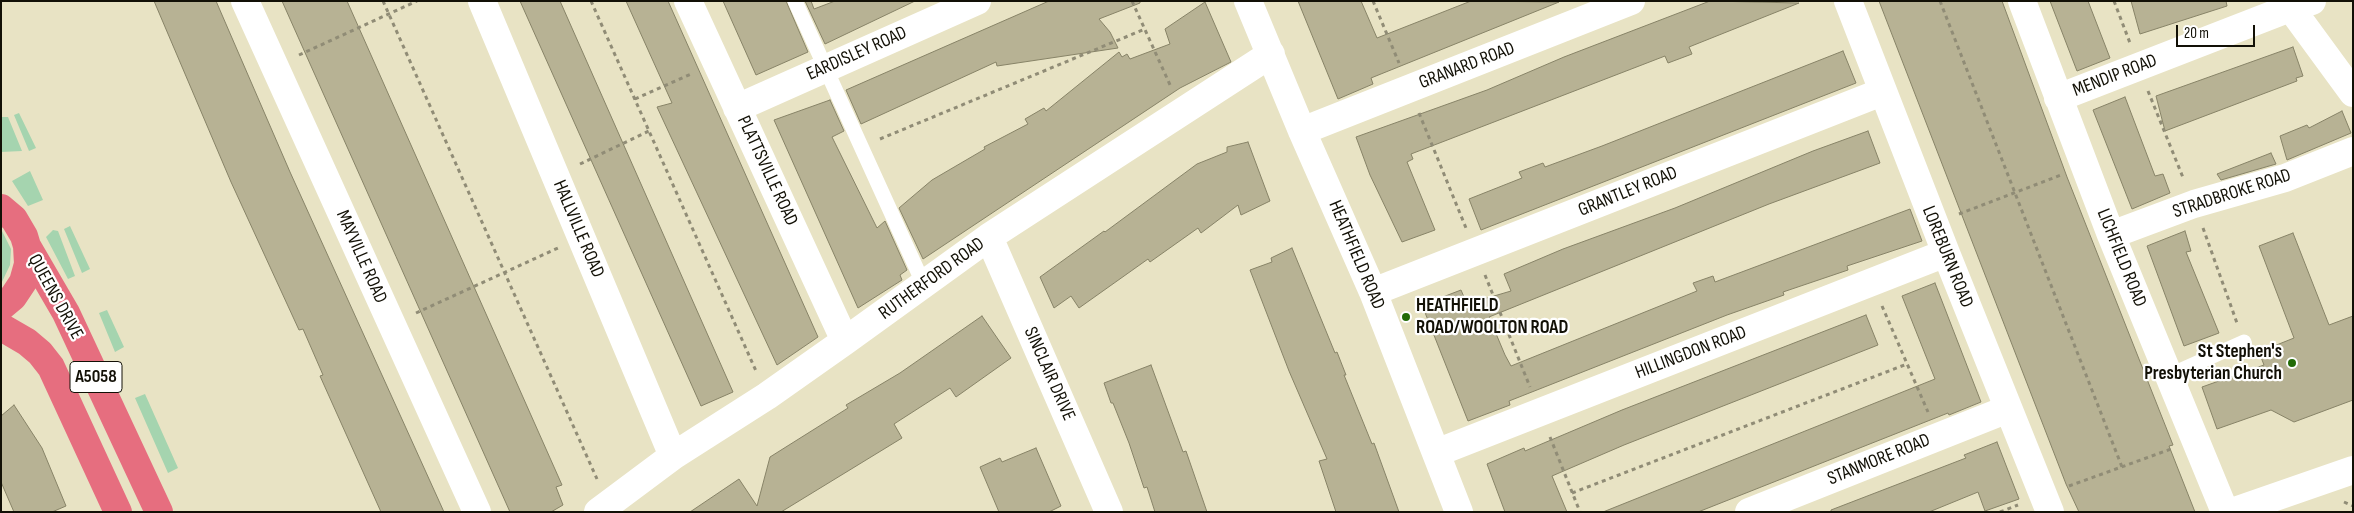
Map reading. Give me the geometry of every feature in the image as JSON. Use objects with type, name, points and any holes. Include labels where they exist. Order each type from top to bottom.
[{"type":"highway","name":"QUEENS DRIVE","points":[[3,206],[20,227],[27,246],[66,313],[159,512]]},
{"type":"highway","points":[[1,306],[13,297],[23,282],[28,264],[27,246]]},
{"type":"highway","name":"QUEENS DRIVE","points":[[1,327],[27,342],[40,353],[51,367],[118,512]]},
{"type":"street","name":"MAYVILLE ROAD","points":[[245,1],[477,512]]},
{"type":"street","name":"HALLVILLE ROAD","points":[[482,1],[673,456]]},
{"type":"street","name":"PLATTSVILLE ROAD","points":[[688,1],[846,341]]},
{"type":"street","name":"EARDISLEY ROAD","points":[[737,108],[976,1]]},
{"type":"street","name":"HEATHFIELD ROAD","points":[[1248,1],[1302,131],[1374,292],[1459,512]]},
{"type":"street","name":"GRANARD ROAD","points":[[1302,131],[1631,1]]},
{"type":"street","name":"LOREBURN ROAD","points":[[1848,1],[1882,92],[2046,504]]},
{"type":"street","name":"LICHFIELD ROAD","points":[[2022,1],[2111,235],[2225,512]]},
{"type":"street","name":"MENDIP ROAD","points":[[2058,98],[2301,4]]},
{"type":"street","points":[[2301,4],[2353,93]]},
{"type":"street","name":"RUTHERFORD ROAD","points":[[603,508],[673,456],[767,396],[846,341],[989,237],[1271,54]]},
{"type":"street","name":"GRANTLEY ROAD","points":[[1374,292],[1882,92]]},
{"type":"street","name":"STRADBROKE ROAD","points":[[2111,235],[2194,204],[2285,178],[2353,151]]},
{"type":"street","name":"SINCLAIR DRIVE","points":[[989,237],[1109,512]]},
{"type":"street","name":"HILLINGDON ROAD","points":[[1436,453],[1946,253]]},
{"type":"street","name":"STANMORE ROAD","points":[[1749,512],[2008,409]]},
{"type":"street","points":[[2232,512],[2353,470]]},
{"type":"lane","points":[[795,1],[924,285]]},
{"type":"lane","points":[[2168,376],[2244,342]]},
{"type":"path","points":[[383,1],[503,273],[603,508]]},
{"type":"path","points":[[275,66],[417,1]]},
{"type":"path","points":[[591,1],[767,396]]},
{"type":"path","points":[[1132,1],[1182,111]]},
{"type":"path","points":[[1940,1],[2122,467]]},
{"type":"path","points":[[2114,1],[2194,204],[2244,342]]},
{"type":"path","points":[[861,147],[1145,29]]},
{"type":"path","points":[[635,99],[716,63]]},
{"type":"path","points":[[556,176],[649,131]]},
{"type":"path","points":[[1934,224],[2085,166]]},
{"type":"path","points":[[392,324],[581,238]]},
{"type":"path","points":[[1872,282],[1938,437]]},
{"type":"path","points":[[1572,493],[1907,364]]},
{"type":"path","points":[[2046,504],[2122,467],[2195,440]]},
{"type":"green space","points":[[19,113],[36,148],[29,151],[14,115]]},
{"type":"green space","points":[[1,117],[8,117],[22,151],[1,152]]},
{"type":"green space","points":[[30,171],[43,200],[28,206],[12,181]]},
{"type":"green space","points":[[70,226],[90,269],[82,273],[64,229]]},
{"type":"green space","points":[[1,229],[11,249],[10,265],[1,284]]},
{"type":"green space","points":[[53,230],[58,231],[75,276],[68,279],[46,237]]},
{"type":"green space","points":[[107,310],[124,347],[115,352],[99,313]]},
{"type":"green space","points":[[145,394],[178,468],[168,473],[135,398]]},
{"type":"building","points":[[154,1],[216,1],[290,172],[444,512],[381,512],[320,376],[323,375],[303,329],[299,330],[231,182]]},
{"type":"building","points":[[282,1],[347,1],[562,485],[556,487],[563,505],[551,512],[510,512]]},
{"type":"building","points":[[520,1],[560,1],[733,392],[701,406]]},
{"type":"building","points":[[626,1],[668,1],[818,337],[777,365],[657,107],[672,103]]},
{"type":"building","points":[[723,1],[786,1],[808,52],[756,75]]},
{"type":"building","points":[[805,1],[811,1],[814,9],[835,1],[915,1],[825,44]]},
{"type":"building","points":[[1049,1],[1140,1],[1140,3],[1099,19],[1110,32],[1118,48],[997,66],[996,62],[861,124],[846,90]]},
{"type":"building","points":[[1298,1],[1361,1],[1377,38],[1471,1],[1559,2],[1371,78],[1373,84],[1338,99]]},
{"type":"building","points":[[1710,1],[1799,3],[1689,47],[1692,54],[1668,63],[1665,56],[1411,154],[1413,159],[1407,162],[1435,230],[1402,242],[1370,175],[1356,137],[1487,90],[1564,57]]},
{"type":"building","points":[[1879,1],[2002,1],[2067,177],[2173,445],[2169,446],[2195,512],[2079,512],[2066,484]]},
{"type":"building","points":[[2050,1],[2088,1],[2110,58],[2077,71]]},
{"type":"building","points":[[2131,1],[2226,1],[2227,6],[2140,34]]},
{"type":"building","points":[[1205,2],[1231,62],[1180,88],[923,259],[899,208],[932,180],[985,149],[984,147],[1028,124],[1025,119],[1044,108],[1046,111],[1119,52],[1122,57],[1127,54],[1130,59],[1170,44],[1165,29]]},
{"type":"building","points":[[2293,47],[2303,76],[2296,78],[2297,81],[2165,131],[2156,96]]},
{"type":"building","points":[[1843,51],[1856,83],[1481,230],[1469,199],[1522,178],[1519,172],[1543,163],[1545,167],[1602,146]]},
{"type":"building","points":[[2125,97],[2155,176],[2163,174],[2170,193],[2132,209],[2093,110]]},
{"type":"building","points":[[830,100],[844,131],[832,137],[877,228],[885,221],[907,270],[900,275],[902,280],[858,308],[774,120]]},
{"type":"building","points":[[2342,111],[2351,133],[2287,160],[2280,136],[2307,125],[2309,128]]},
{"type":"building","points":[[1868,131],[1880,163],[1769,204],[1489,317],[1505,355],[1511,366],[1697,291],[1693,283],[1713,276],[1715,282],[1910,209],[1922,241],[1847,266],[1848,270],[1783,292],[1784,295],[1727,315],[1509,401],[1510,405],[1468,421],[1422,305],[1461,290],[1467,304],[1511,291],[1504,274],[1563,249],[1675,208],[1813,151]]},
{"type":"building","points":[[1248,142],[1270,201],[1241,215],[1238,205],[1201,233],[1198,228],[1150,262],[1148,259],[1079,308],[1071,296],[1054,308],[1040,277],[1197,164],[1227,152],[1227,147]]},
{"type":"building","points":[[2271,153],[2276,164],[2221,180],[2217,174]]},
{"type":"building","points":[[2185,231],[2191,251],[2186,252],[2219,333],[2184,346],[2147,246]]},
{"type":"building","points":[[2293,233],[2329,325],[2353,316],[2353,400],[2294,422],[2271,410],[2217,429],[2202,387],[2264,365],[2259,352],[2294,338],[2259,246]]},
{"type":"building","points":[[1292,248],[1335,353],[1337,352],[1346,375],[1344,375],[1372,444],[1374,443],[1399,512],[1336,512],[1319,461],[1327,459],[1289,371],[1250,270],[1272,262],[1271,258]]},
{"type":"building","points":[[1935,283],[1981,402],[1949,415],[1948,413],[1698,512],[1603,512],[1935,379],[1902,296]]},
{"type":"building","points":[[1866,315],[1878,345],[1624,445],[1552,476],[1567,512],[1505,512],[1487,464],[1524,448],[1525,451],[1622,410]]},
{"type":"building","points":[[982,316],[1011,358],[956,397],[950,388],[894,424],[902,438],[781,512],[690,512],[739,479],[757,506],[770,457],[848,408],[846,405],[900,373]]},
{"type":"building","points":[[1151,365],[1183,452],[1186,451],[1207,512],[1155,512],[1147,487],[1144,488],[1129,443],[1113,403],[1111,403],[1104,383]]},
{"type":"building","points":[[14,405],[42,448],[66,506],[52,512],[14,512],[1,482],[1,416]]},
{"type":"building","points":[[1997,442],[2019,499],[1985,511],[1978,492],[1929,512],[1831,512],[1831,510],[1966,458],[1964,455]]},
{"type":"building","points":[[1036,448],[1061,506],[1049,512],[999,512],[980,467],[1000,458],[1002,462]]},
{"type":"place","name":"HEATHFIELD ROAD/WOOLTON ROAD","points":[[1406,317]]},
{"type":"place","name":"St Stephen's Presbyterian Church","points":[[2292,363]]}]
